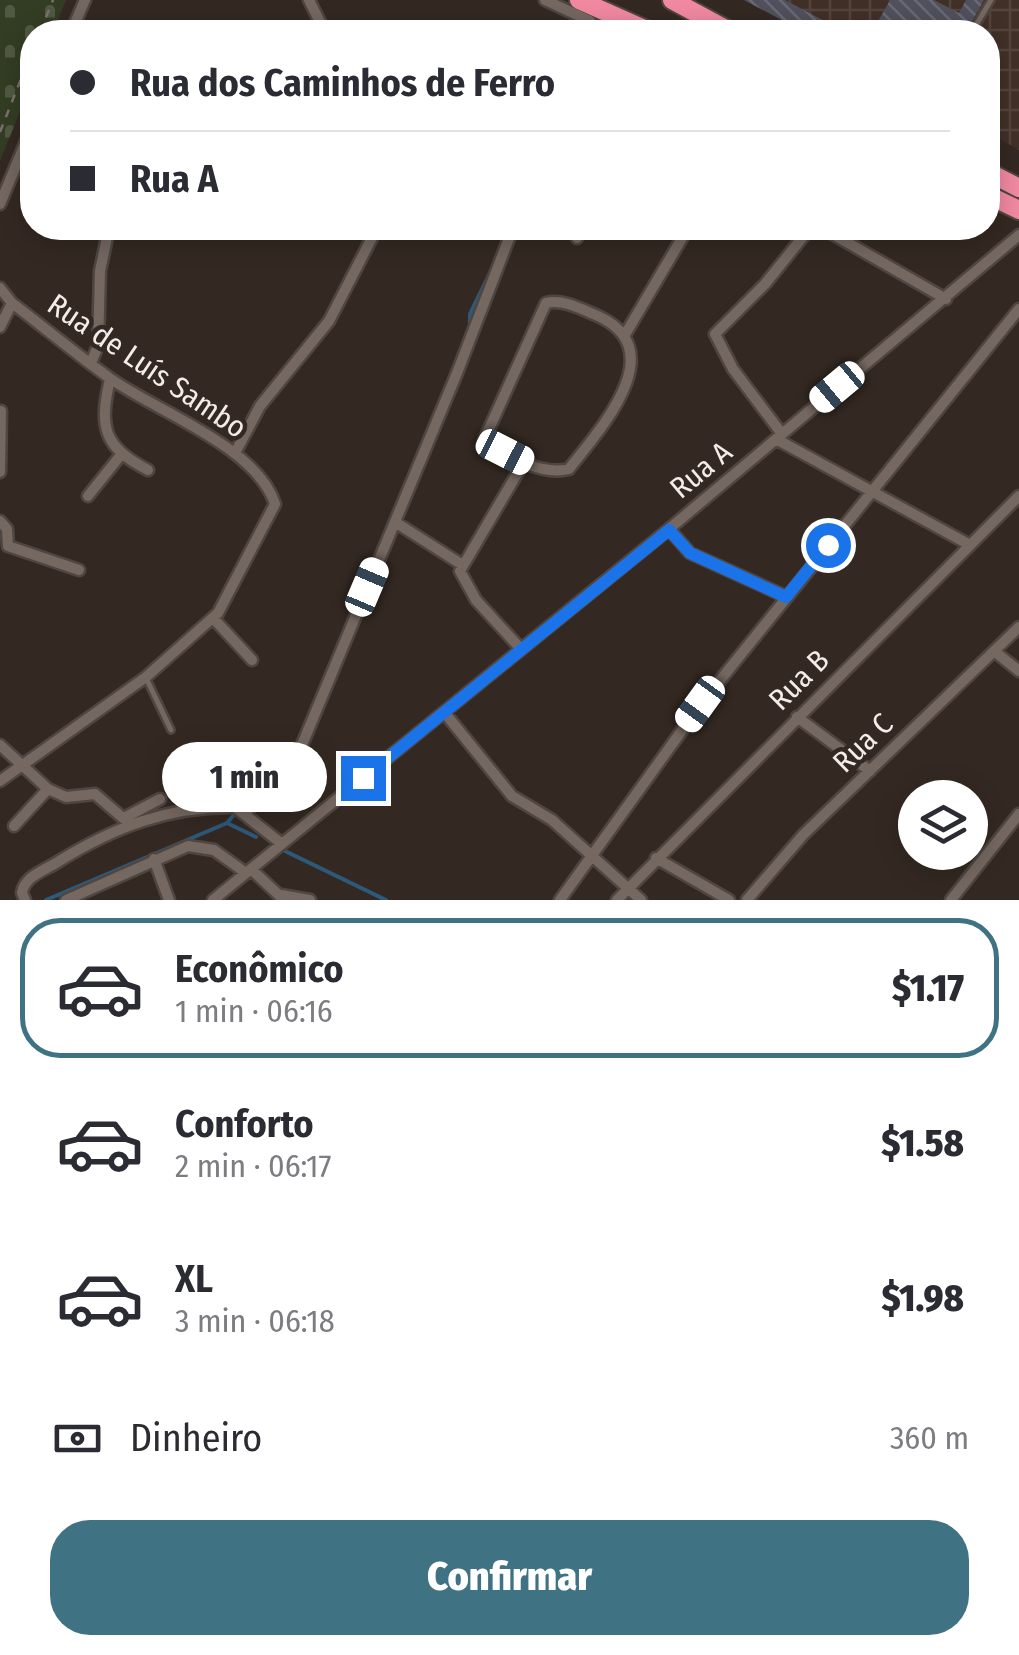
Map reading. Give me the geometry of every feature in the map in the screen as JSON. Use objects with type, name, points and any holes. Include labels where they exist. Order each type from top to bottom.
[{"type":"highway","points":[[579,0],[624,20]]},
{"type":"highway","points":[[672,0],[710,20]]},
{"type":"street","points":[[545,0],[586,20]]},
{"type":"street","points":[[0,204],[20,155]]},
{"type":"street","name":"Rua A","points":[[252,869],[669,530],[1019,235]]},
{"type":"street","points":[[91,363],[98,346],[100,271],[106,240]]},
{"type":"street","points":[[235,453],[260,406],[329,321],[371,240]]},
{"type":"street","points":[[245,813],[288,771],[299,752],[507,240]]},
{"type":"street","points":[[626,334],[681,240]]},
{"type":"street","points":[[800,240],[765,284],[715,334],[733,368],[779,437],[870,493],[970,544]]},
{"type":"street","points":[[843,240],[946,298]]},
{"type":"street","name":"Rua de Luís Sambo","points":[[0,288],[12,304],[110,378],[235,453],[270,490],[274,504],[248,563],[213,618],[146,677],[0,782]]},
{"type":"street","points":[[563,302],[626,334],[632,346],[631,369],[595,436],[569,468],[550,470],[524,462],[486,442],[485,436],[541,308],[546,303],[563,302]]},
{"type":"street","points":[[0,327],[12,304]]},
{"type":"street","points":[[560,900],[786,597],[1019,308]]},
{"type":"street","points":[[110,378],[106,422],[110,443],[120,456],[148,470]]},
{"type":"street","points":[[0,409],[0,472]]},
{"type":"street","points":[[88,496],[120,456]]},
{"type":"street","points":[[520,650],[476,600],[463,578],[461,564],[524,462]]},
{"type":"street","name":"Rua B","points":[[617,900],[1019,496]]},
{"type":"street","points":[[0,521],[7,529],[8,546],[79,570]]},
{"type":"street","points":[[395,522],[461,564]]},
{"type":"street","points":[[669,530],[690,553],[786,597]]},
{"type":"street","points":[[213,618],[252,660]]},
{"type":"street","name":"Rua C","points":[[747,900],[803,835],[1019,627]]},
{"type":"street","points":[[994,651],[1019,671]]},
{"type":"street","points":[[444,712],[512,796],[592,853],[642,900]]},
{"type":"street","points":[[797,717],[870,771]]},
{"type":"street","points":[[0,745],[48,790],[66,797],[95,794],[128,821]]},
{"type":"street","points":[[14,826],[48,790]]},
{"type":"street","points":[[23,897],[27,880],[160,798]]},
{"type":"street","points":[[128,821],[198,806],[235,807],[282,844]]},
{"type":"street","points":[[950,900],[1019,814]]},
{"type":"street","points":[[66,900],[174,850],[202,846],[252,869],[281,898],[310,900]]},
{"type":"street","points":[[656,858],[729,900]]},
{"type":"street","points":[[154,859],[169,900]]},
{"type":"street","points":[[214,900],[252,869]]},
{"type":"lane","points":[[146,677],[171,730]]},
{"type":"path","points":[[0,132],[20,81]]},
{"type":"shaded area","points":[[750,0],[1019,0],[1019,150],[1000,139],[1000,20],[786,20]]},
{"type":"green space","points":[[0,0],[66,0],[58,20],[20,20],[20,112],[0,161]]},
{"type":"building","points":[[744,0],[785,0],[822,20],[782,20]]},
{"type":"building","points":[[890,0],[934,0],[959,13],[966,0],[984,0],[973,20],[879,20]]},
{"type":"waterway","points":[[470,328],[470,314],[495,263]]},
{"type":"waterway","points":[[425,438],[437,409]]},
{"type":"waterway","points":[[383,539],[390,520]]},
{"type":"waterway","points":[[335,654],[350,617]]},
{"type":"waterway","points":[[46,900],[227,823],[253,792],[271,781]]},
{"type":"waterway","points":[[227,823],[256,837]]},
{"type":"waterway","points":[[285,851],[386,900]]},
{"type":"route","points":[[363,778],[669,530],[690,553],[786,597],[828,545]]}]
